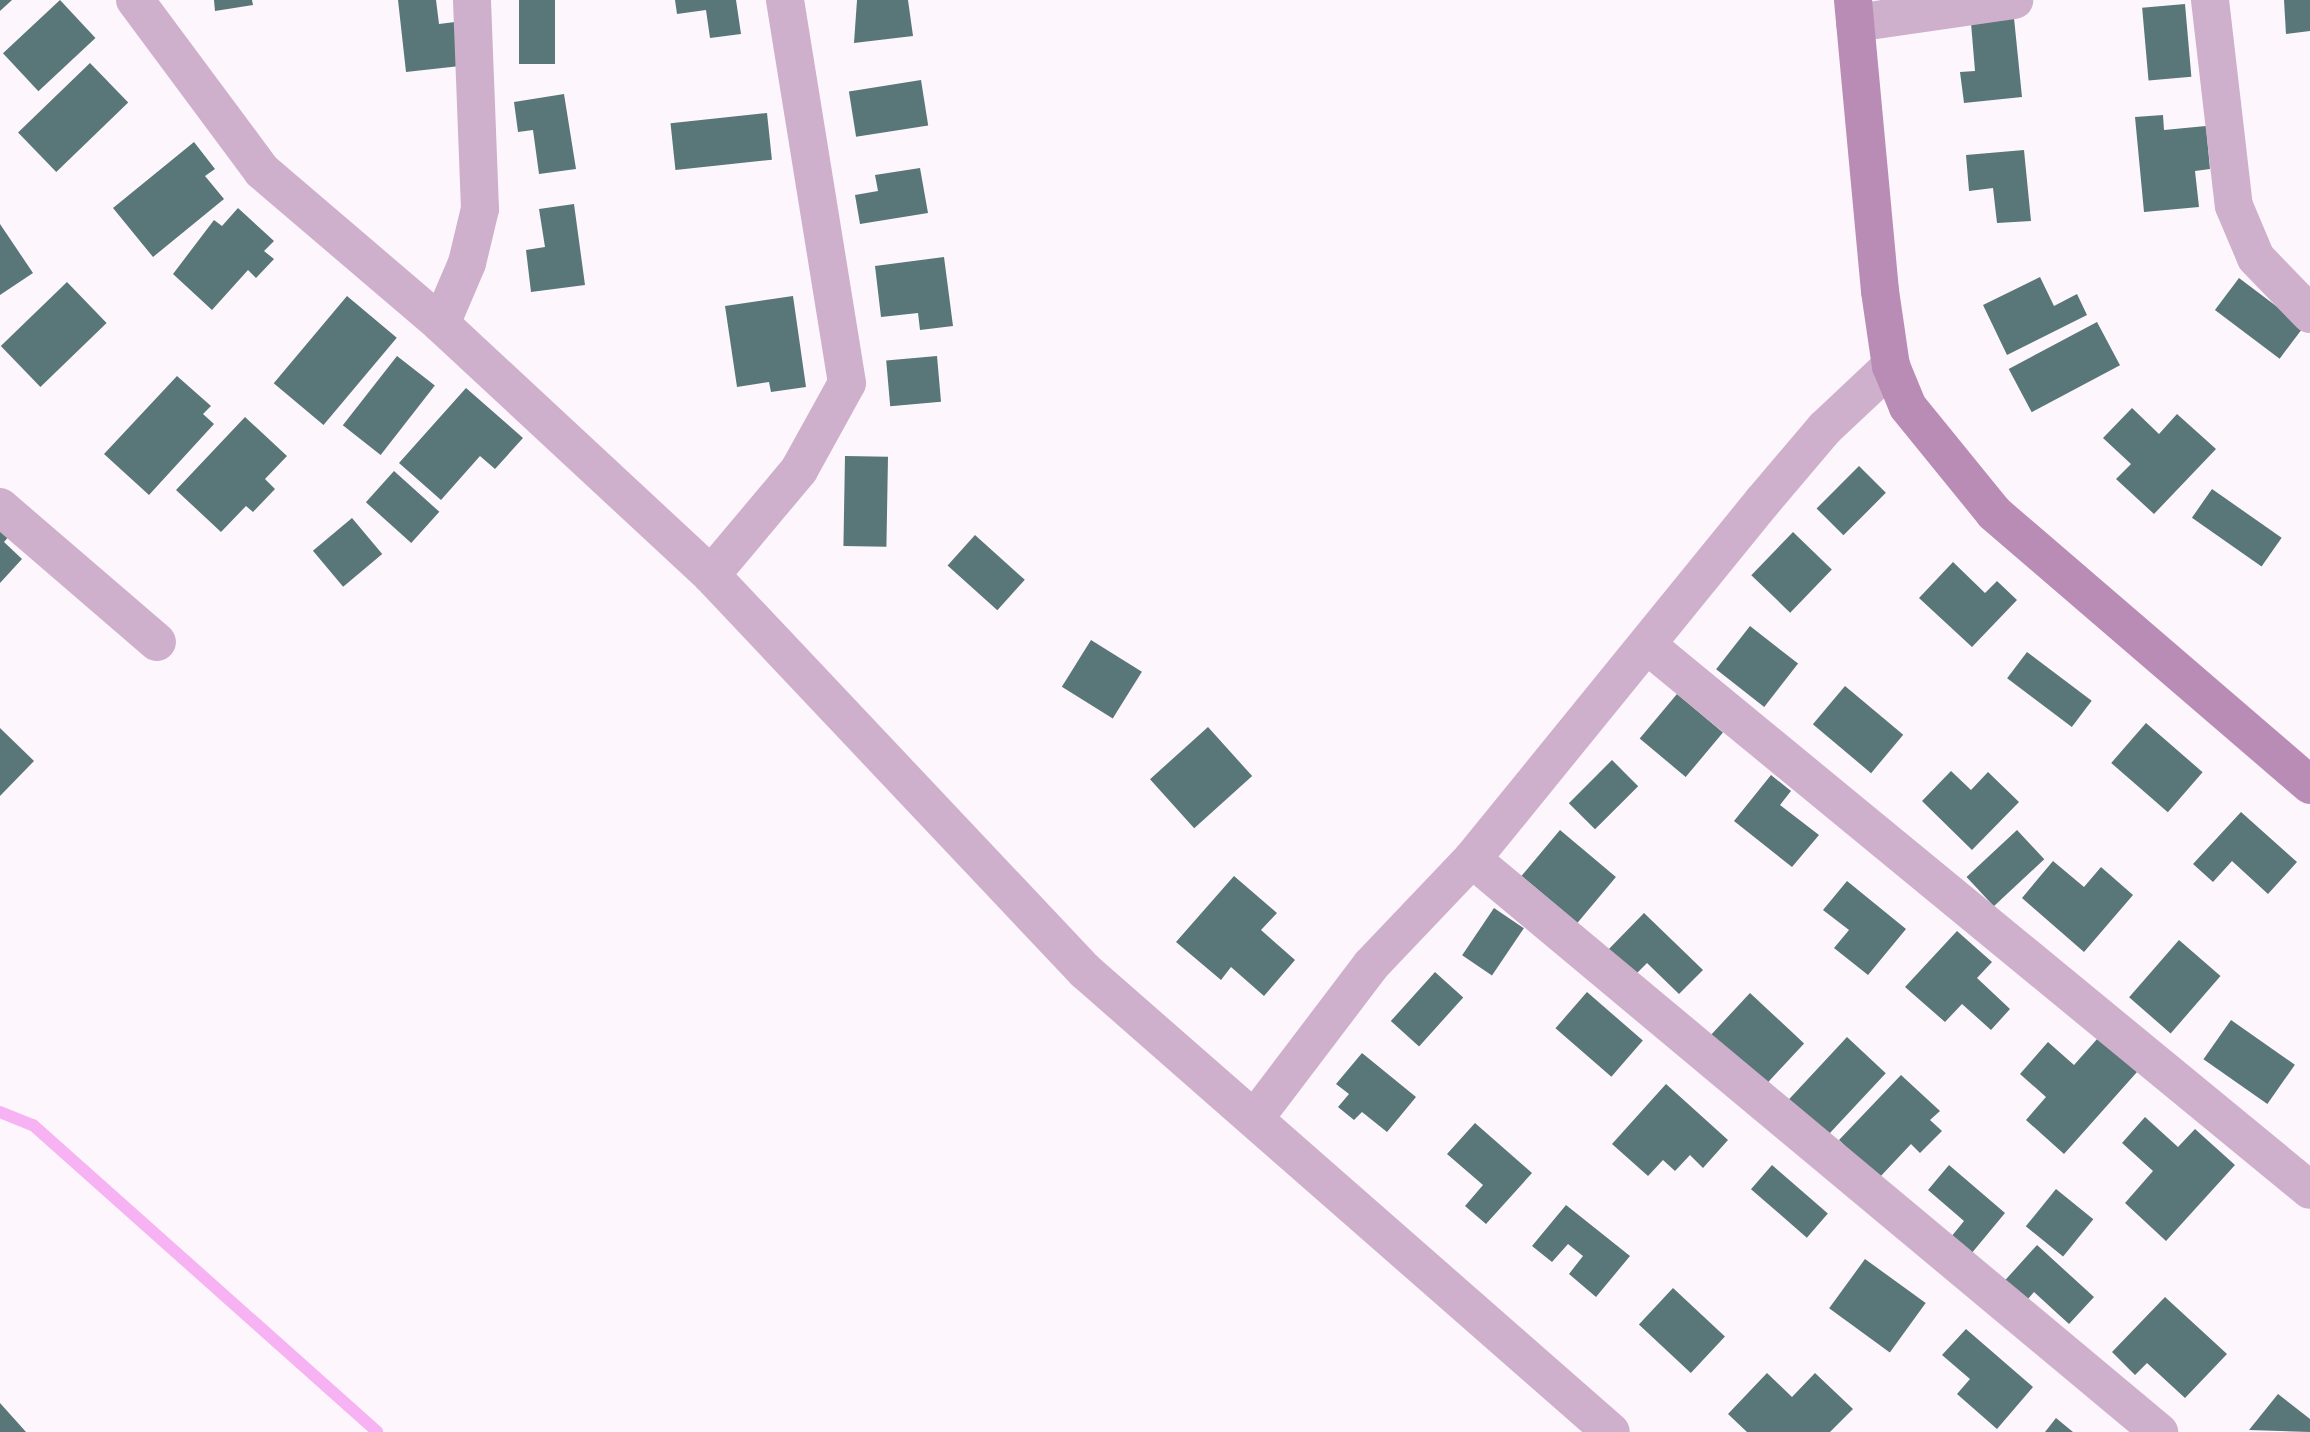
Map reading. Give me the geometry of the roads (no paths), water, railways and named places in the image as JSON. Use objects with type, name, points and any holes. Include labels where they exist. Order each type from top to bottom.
[{"type":"main road","points":[[1854,11],[1891,366],[1932,442],[1994,513],[2310,785]]},
{"type":"street","points":[[135,0],[262,171],[442,324],[711,575],[1085,971],[1611,1432]]},
{"type":"street","points":[[442,324],[467,263],[480,209],[472,0]]},
{"type":"street","points":[[711,575],[799,470],[847,383],[785,0]]},
{"type":"street","points":[[1854,11],[2014,0]]},
{"type":"street","points":[[2210,0],[2234,206],[2256,258],[2310,314]]},
{"type":"street","points":[[1255,1118],[1371,965],[1472,859],[1825,428],[1891,366]]},
{"type":"street","points":[[0,507],[157,642]]},
{"type":"street","points":[[1647,645],[2310,1191]]},
{"type":"street","points":[[1472,859],[2159,1432]]},
{"type":"waterway","points":[[0,1112],[33,1125],[377,1432]]}]
